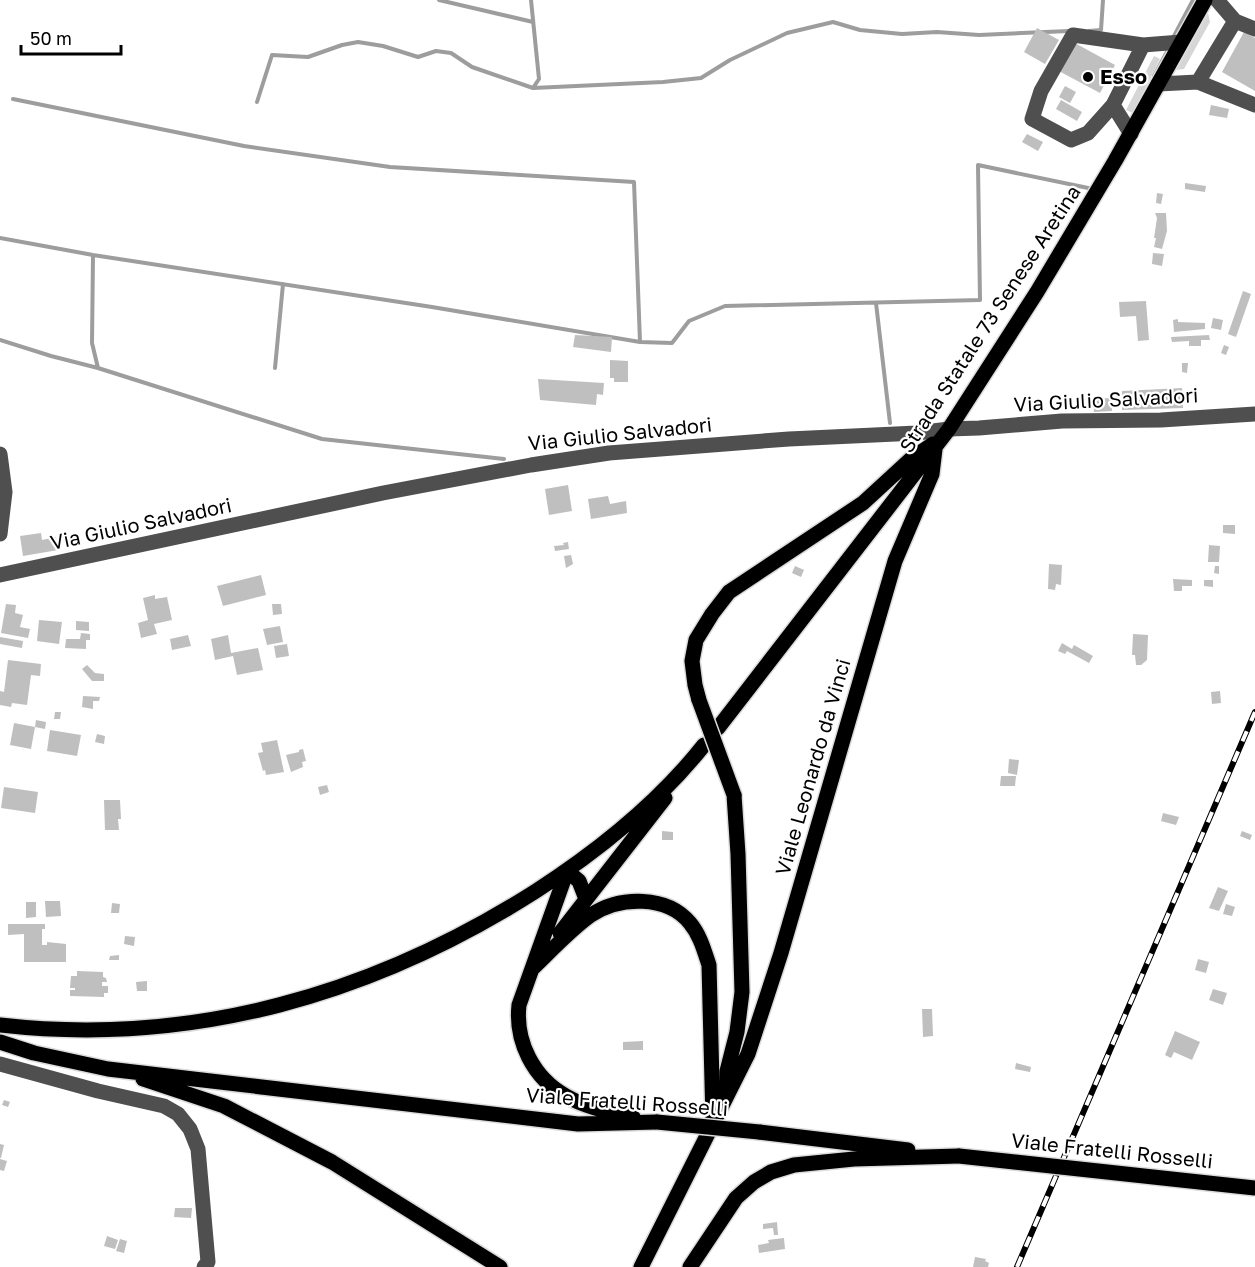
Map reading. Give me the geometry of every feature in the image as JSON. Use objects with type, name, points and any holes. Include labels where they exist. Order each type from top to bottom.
[{"type":"main road","name":"Strada Statale 73 Senese Aretina","points":[[718,728],[943,438],[1037,292],[1131,134],[1205,0]]},
{"type":"main road","name":"Viale Leonardo da Vinci","points":[[728,1096],[727,1071],[737,1032],[742,992],[734,795],[699,700],[692,661],[696,640],[729,592],[862,502],[912,458],[943,438]]},
{"type":"main road","name":"Viale Leonardo da Vinci","points":[[641,1267],[748,1054],[892,572],[932,474],[943,438]]},
{"type":"main road","points":[[533,969],[704,745]]},
{"type":"main road","points":[[0,1025],[116,1031],[229,1018],[281,1006],[345,986],[437,947],[506,910],[567,871],[608,840],[686,768]]},
{"type":"main road","points":[[567,871],[579,881],[586,899]]},
{"type":"main road","points":[[567,871],[533,969],[523,989],[517,1019],[522,1044],[542,1076],[563,1095],[597,1109],[657,1122]]},
{"type":"main road","points":[[533,969],[568,933],[593,914],[614,905],[638,900],[667,906],[689,922],[702,942],[709,965],[713,1124]]},
{"type":"main road","name":"Viale Fratelli Rosselli","points":[[0,1042],[34,1053],[108,1069],[578,1124],[657,1122],[1255,1188]]},
{"type":"main road","points":[[108,1069],[224,1106],[332,1162],[500,1267]]},
{"type":"main road","points":[[690,1267],[736,1198],[754,1182],[771,1172],[794,1165],[854,1159],[959,1156]]},
{"type":"street","points":[[1218,0],[1235,21],[1255,29]]},
{"type":"street","points":[[1198,82],[1235,21]]},
{"type":"street","points":[[1143,45],[1113,105],[1088,133],[1071,140],[1032,119],[1041,91],[1073,34],[1143,45],[1181,42]]},
{"type":"street","points":[[1158,84],[1198,82],[1255,105]]},
{"type":"street","points":[[1113,105],[1131,134]]},
{"type":"street","name":"Via Giulio Salvadori","points":[[0,575],[383,493],[609,453],[789,439],[917,433],[943,438],[979,428],[1062,421],[1161,420],[1255,414]]},
{"type":"street","points":[[0,454],[5,492],[0,534]]},
{"type":"street","points":[[0,1064],[98,1091],[164,1106],[178,1114],[190,1129],[198,1149],[208,1262],[204,1267]]},
{"type":"shaded area","points":[[1208,13],[1210,22],[1184,69],[1176,70]]},
{"type":"shaded area","points":[[1154,56],[1160,59],[1133,113],[1126,110]]},
{"type":"building","points":[[1037,28],[1059,40],[1045,64],[1024,52]]},
{"type":"building","points":[[1244,32],[1255,38],[1255,91],[1222,72]]},
{"type":"building","points":[[1073,42],[1115,65],[1100,93],[1057,70]]},
{"type":"building","points":[[1065,86],[1076,92],[1070,103],[1059,97]]},
{"type":"building","points":[[1061,100],[1082,112],[1077,121],[1056,109]]},
{"type":"building","points":[[1211,105],[1229,109],[1227,118],[1209,115]]},
{"type":"building","points":[[1027,134],[1043,142],[1038,151],[1022,142]]},
{"type":"building","points":[[1185,183],[1206,186],[1205,192],[1185,189]]},
{"type":"building","points":[[1157,193],[1163,194],[1161,204],[1156,203]]},
{"type":"building","points":[[1155,213],[1166,213],[1167,231],[1162,249],[1154,247],[1157,218]]},
{"type":"building","points":[[1153,253],[1164,254],[1162,266],[1152,264]]},
{"type":"building","points":[[1243,291],[1251,294],[1236,337],[1228,334]]},
{"type":"building","points":[[1146,301],[1149,340],[1138,341],[1136,316],[1120,317],[1119,302]]},
{"type":"building","points":[[1213,318],[1223,320],[1221,330],[1211,328]]},
{"type":"building","points":[[1178,319],[1178,322],[1205,323],[1205,329],[1174,332],[1173,320]]},
{"type":"building","points":[[575,335],[612,337],[611,352],[573,347]]},
{"type":"building","points":[[1209,335],[1210,340],[1201,340],[1201,346],[1189,346],[1189,341],[1172,342],[1171,337]]},
{"type":"building","points":[[1224,345],[1229,347],[1226,355],[1221,353]]},
{"type":"building","points":[[610,360],[628,361],[628,382],[614,382],[614,378],[610,378]]},
{"type":"building","points":[[1182,363],[1188,363],[1187,373],[1182,372]]},
{"type":"building","points":[[538,379],[604,383],[603,395],[597,394],[596,405],[540,400]]},
{"type":"building","points":[[1182,388],[1183,408],[1122,410],[1122,391]]},
{"type":"building","points":[[1111,398],[1112,411],[1094,412],[1093,399]]},
{"type":"building","points":[[568,485],[572,511],[549,515],[545,489]]},
{"type":"building","points":[[608,496],[610,504],[626,501],[627,513],[591,519],[588,499]]},
{"type":"building","points":[[1223,525],[1235,525],[1235,534],[1223,533]]},
{"type":"building","points":[[41,533],[42,540],[56,537],[58,550],[23,556],[20,536]]},
{"type":"building","points":[[568,542],[569,549],[555,551],[554,546]]},
{"type":"building","points":[[1209,545],[1220,546],[1219,562],[1208,562]]},
{"type":"building","points":[[571,555],[573,564],[566,568],[564,556]]},
{"type":"building","points":[[1049,564],[1062,565],[1061,585],[1056,584],[1055,590],[1048,589]]},
{"type":"building","points":[[795,566],[804,570],[801,577],[792,573]]},
{"type":"building","points":[[1215,566],[1219,566],[1219,574],[1214,573]]},
{"type":"building","points":[[261,575],[266,595],[223,606],[217,586]]},
{"type":"building","points":[[1173,579],[1192,580],[1192,586],[1182,586],[1182,591],[1174,591]]},
{"type":"building","points":[[1204,580],[1213,580],[1213,587],[1204,586]]},
{"type":"building","points":[[155,595],[155,599],[167,597],[172,620],[154,624],[157,634],[141,638],[138,623],[148,620],[143,598]]},
{"type":"building","points":[[6,604],[16,605],[15,613],[23,615],[20,627],[30,629],[28,638],[1,633]]},
{"type":"building","points":[[272,604],[281,604],[282,614],[273,615]]},
{"type":"building","points":[[39,620],[62,622],[59,644],[37,641]]},
{"type":"building","points":[[76,621],[89,622],[89,631],[76,630]]},
{"type":"building","points":[[280,626],[283,642],[267,645],[263,629]]},
{"type":"building","points":[[81,633],[90,634],[90,640],[86,640],[86,649],[65,648],[66,639],[80,639]]},
{"type":"building","points":[[1133,634],[1148,635],[1147,660],[1141,665],[1136,665],[1135,655],[1132,655]]},
{"type":"building","points":[[188,635],[191,646],[172,650],[170,639]]},
{"type":"building","points":[[228,635],[231,653],[258,648],[263,670],[237,675],[233,656],[215,660],[211,639]]},
{"type":"building","points":[[0,637],[23,641],[22,648],[0,644]]},
{"type":"building","points":[[1062,643],[1072,649],[1074,645],[1093,656],[1089,663],[1067,651],[1065,654],[1058,651]]},
{"type":"building","points":[[287,644],[289,656],[276,658],[274,646]]},
{"type":"building","points":[[8,660],[41,664],[40,676],[31,675],[27,705],[12,703],[11,707],[0,705],[0,691],[4,692]]},
{"type":"building","points":[[87,665],[95,673],[104,674],[104,681],[92,681],[82,669]]},
{"type":"building","points":[[1220,691],[1221,703],[1212,704],[1211,692]]},
{"type":"building","points":[[83,696],[100,697],[99,701],[93,701],[93,709],[82,707]]},
{"type":"building","points":[[55,712],[61,712],[60,719],[54,719]]},
{"type":"building","points":[[36,720],[46,722],[45,729],[35,727]]},
{"type":"building","points":[[14,723],[35,727],[31,749],[10,745]]},
{"type":"building","points":[[50,730],[81,735],[77,756],[47,751]]},
{"type":"building","points":[[97,734],[105,736],[104,744],[95,742]]},
{"type":"building","points":[[277,740],[284,772],[266,775],[258,753],[263,752],[261,743]]},
{"type":"building","points":[[303,749],[306,761],[302,762],[303,767],[291,772],[286,755]]},
{"type":"building","points":[[1009,759],[1019,760],[1017,775],[1008,773]]},
{"type":"building","points":[[1001,776],[1016,776],[1015,786],[1000,786]]},
{"type":"building","points":[[327,785],[329,792],[320,795],[318,787]]},
{"type":"building","points":[[4,787],[38,792],[35,813],[1,808]]},
{"type":"building","points":[[104,800],[120,800],[119,830],[105,830]]},
{"type":"building","points":[[1163,813],[1179,817],[1176,825],[1161,821]]},
{"type":"building","points":[[662,831],[673,832],[673,840],[662,840]]},
{"type":"building","points":[[1242,831],[1252,835],[1250,840],[1240,836]]},
{"type":"building","points":[[1218,887],[1228,891],[1219,911],[1209,908]]},
{"type":"building","points":[[45,901],[60,901],[61,916],[46,917]]},
{"type":"building","points":[[26,902],[36,902],[36,917],[26,918]]},
{"type":"building","points":[[112,903],[120,904],[119,913],[111,913]]},
{"type":"building","points":[[1226,904],[1235,907],[1232,916],[1223,914]]},
{"type":"building","points":[[8,924],[45,924],[45,929],[42,929],[42,945],[47,945],[47,942],[66,944],[66,962],[24,962],[24,934],[8,935]]},
{"type":"building","points":[[125,936],[135,937],[134,946],[124,944]]},
{"type":"building","points":[[119,955],[119,960],[109,960],[110,956]]},
{"type":"building","points":[[1198,959],[1209,962],[1206,973],[1195,970]]},
{"type":"building","points":[[77,971],[103,972],[103,977],[107,982],[102,982],[102,986],[108,986],[108,993],[104,993],[104,997],[70,996],[70,990],[75,990],[75,988],[70,988],[71,976],[77,976]]},
{"type":"building","points":[[147,981],[147,991],[137,991],[136,982]]},
{"type":"building","points":[[1213,989],[1227,993],[1223,1005],[1209,1000]]},
{"type":"building","points":[[922,1009],[932,1009],[933,1036],[923,1037]]},
{"type":"building","points":[[1175,1031],[1200,1042],[1192,1060],[1174,1052],[1171,1058],[1165,1055]]},
{"type":"building","points":[[643,1041],[643,1050],[623,1050],[623,1042]]},
{"type":"building","points":[[1016,1063],[1031,1067],[1030,1072],[1015,1069]]},
{"type":"building","points":[[4,1100],[10,1102],[8,1107],[2,1105]]},
{"type":"building","points":[[0,1144],[4,1145],[1,1158],[0,1158]]},
{"type":"building","points":[[0,1159],[7,1161],[4,1171],[0,1170]]},
{"type":"building","points":[[175,1208],[192,1208],[191,1218],[174,1217]]},
{"type":"building","points":[[777,1222],[778,1235],[774,1235],[773,1228],[763,1229],[763,1224]]},
{"type":"building","points":[[107,1236],[118,1240],[115,1249],[104,1246]]},
{"type":"building","points":[[784,1238],[785,1249],[759,1253],[758,1245],[769,1243],[768,1240]]},
{"type":"building","points":[[120,1239],[127,1241],[124,1253],[116,1251]]},
{"type":"building","points":[[975,1257],[986,1259],[985,1261],[989,1263],[988,1267],[973,1267]]},
{"type":"waterway","points":[[439,0],[533,22]]},
{"type":"waterway","points":[[531,0],[539,79],[533,88]]},
{"type":"waterway","points":[[1089,31],[1101,30],[1103,0]]},
{"type":"waterway","points":[[1173,38],[1193,0]]},
{"type":"waterway","points":[[257,102],[272,55],[308,57],[358,42],[383,46],[418,57],[436,51],[451,53],[472,67],[533,88],[701,78],[730,60],[787,33],[833,22],[860,30],[902,34],[937,32],[979,35],[1069,31]]},
{"type":"waterway","points":[[1154,76],[1169,48]]},
{"type":"waterway","points":[[13,99],[244,146],[390,167],[634,182],[640,342]]},
{"type":"waterway","points":[[0,238],[93,255],[432,307],[640,342],[672,343],[689,321],[725,306],[980,300],[978,165],[1093,189]]},
{"type":"waterway","points":[[93,255],[92,343],[98,368]]},
{"type":"waterway","points":[[275,368],[283,284]]},
{"type":"waterway","points":[[876,303],[890,423]]},
{"type":"waterway","points":[[0,340],[98,368],[322,439],[504,459]]},
{"type":"railway","points":[[1017,1267],[1255,712]]},
{"type":"place","name":"Esso","points":[[1088,77]]}]
